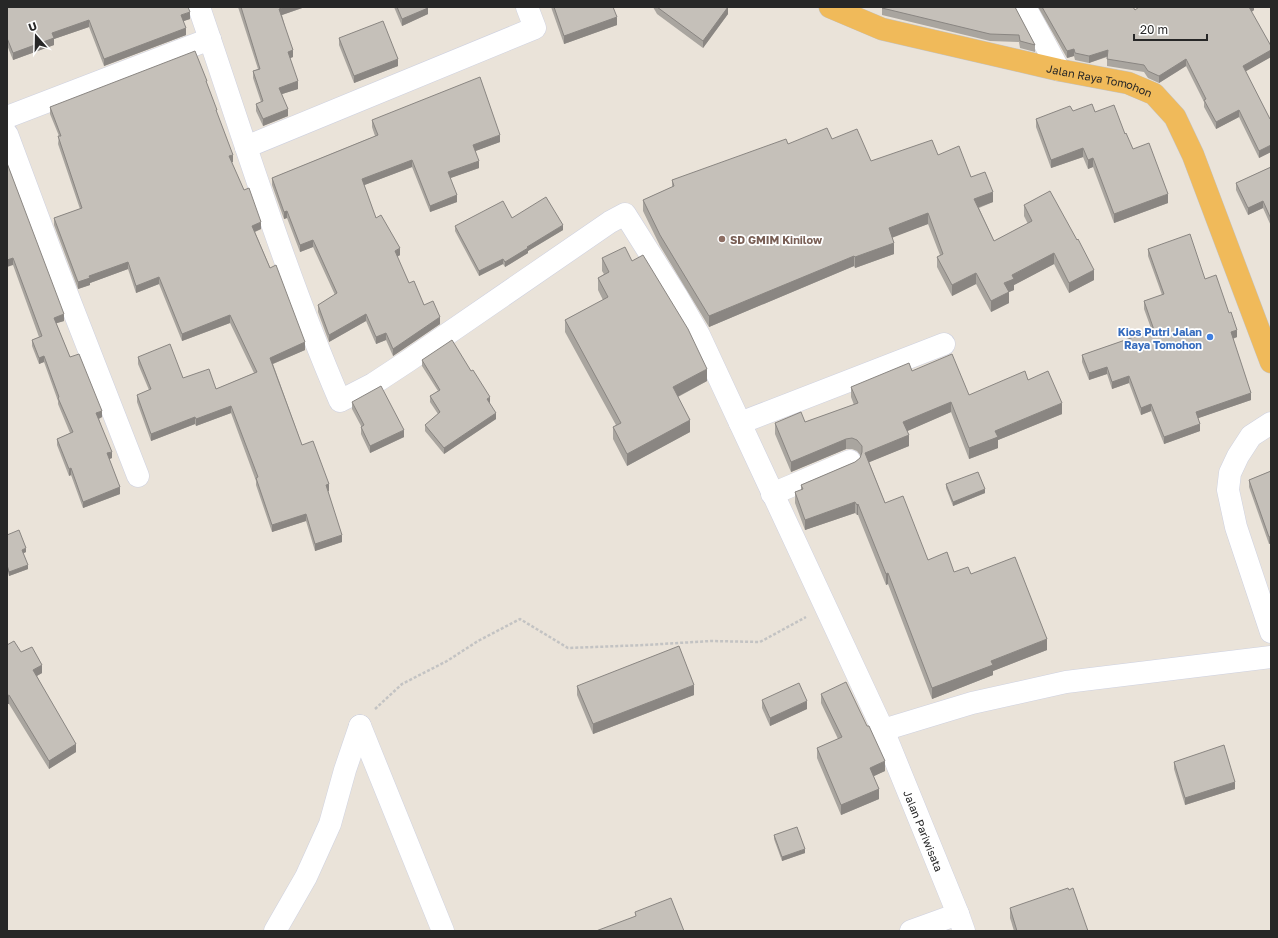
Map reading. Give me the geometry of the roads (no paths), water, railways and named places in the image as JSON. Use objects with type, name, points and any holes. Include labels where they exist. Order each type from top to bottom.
[{"type":"highway","name":"Jalan Raya Tomohon","points":[[830,7],[882,29],[1059,70],[1128,83],[1154,94],[1175,117],[1193,155],[1271,362]]},
{"type":"street","points":[[199,7],[246,147],[535,28],[527,7]]},
{"type":"street","points":[[1025,7],[1059,70]]},
{"type":"street","points":[[138,476],[55,263],[8,118],[210,39]]},
{"type":"street","name":"Jalan Pariwisata","points":[[246,147],[318,351],[340,401],[373,384],[610,222],[625,214],[676,295],[699,336],[883,730],[961,923]]},
{"type":"street","points":[[740,424],[944,344]]},
{"type":"street","points":[[1271,423],[1251,436],[1238,456],[1230,472],[1228,490],[1236,527],[1271,632]]},
{"type":"street","points":[[772,494],[850,461]]},
{"type":"street","points":[[883,730],[972,703],[1066,682],[1271,657]]},
{"type":"street","points":[[275,931],[306,876],[330,824],[345,770],[360,726],[444,931]]},
{"type":"street","points":[[911,931],[961,923]]},
{"type":"place","name":"SD GMIM Kinilow","points":[[722,239]]},
{"type":"place","name":"Kios Putri Jalan Raya Tomohon","points":[[1210,337]]}]
